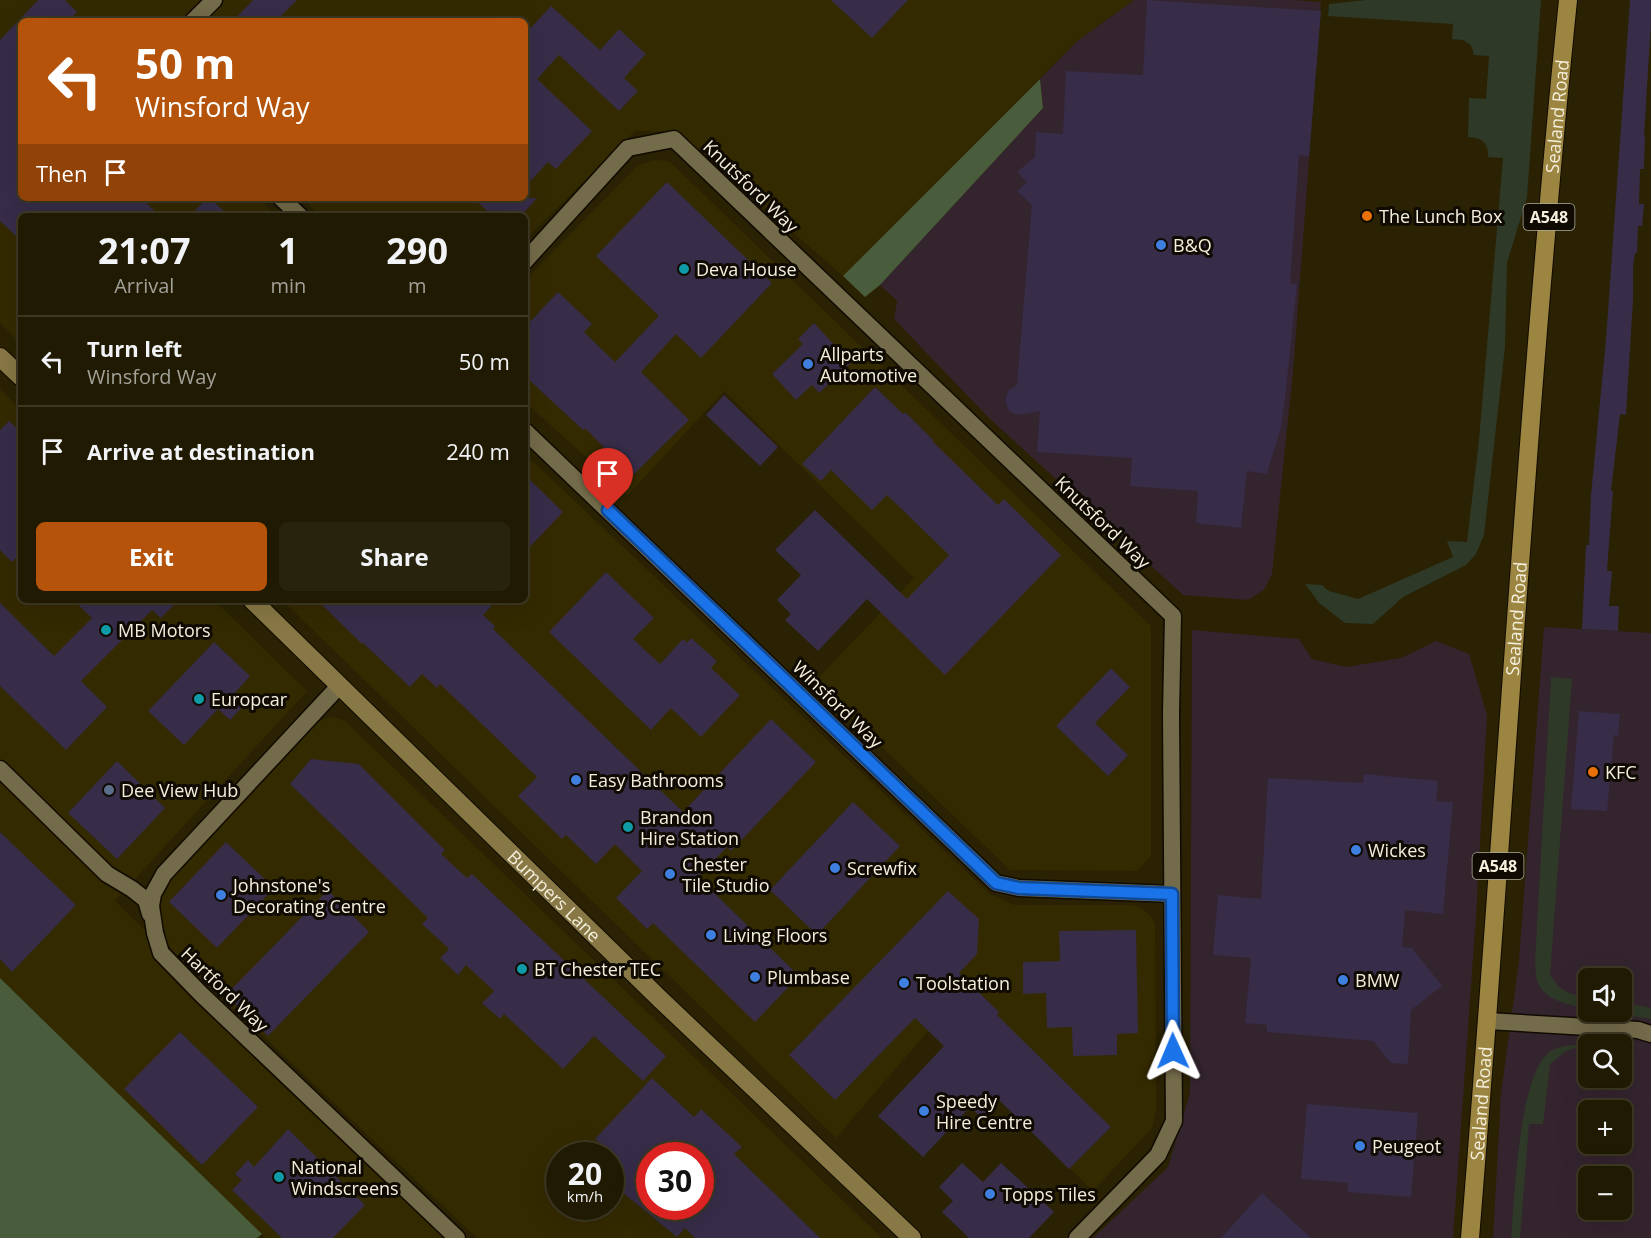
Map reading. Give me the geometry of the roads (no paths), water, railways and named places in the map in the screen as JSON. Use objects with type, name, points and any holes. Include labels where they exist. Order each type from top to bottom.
[{"type":"main road","name":"Sealand Road","points":[[1470,1238],[1488,1022],[1517,593],[1568,0]]},
{"type":"street","points":[[196,18],[214,0]]},
{"type":"street","name":"Knutsford Way","points":[[528,258],[628,148],[674,139],[1173,616],[1174,1121],[1158,1155],[1077,1238]]},
{"type":"street","points":[[284,201],[297,213]]},
{"type":"street","points":[[0,357],[18,374]]},
{"type":"street","name":"Winsford Way","points":[[528,433],[996,883],[1019,888],[1172,894]]},
{"type":"street","name":"Bumpers Lane","points":[[255,603],[661,1000],[912,1238]]},
{"type":"street","name":"Hartford Way","points":[[340,685],[164,874],[153,894],[152,918],[161,953],[457,1238]]},
{"type":"street","points":[[0,769],[107,874],[146,900],[152,918]]},
{"type":"street","points":[[1488,1022],[1638,1030],[1651,1034]]},
{"type":"place","name":"The Lunch Box","points":[[1367,216]]},
{"type":"place","name":"B&Q","points":[[1161,245]]},
{"type":"place","name":"Deva House","points":[[684,269]]},
{"type":"place","name":"Allparts Automotive","points":[[808,364]]},
{"type":"place","name":"MB Motors","points":[[106,630]]},
{"type":"place","name":"Europcar","points":[[199,699]]},
{"type":"place","name":"KFC","points":[[1593,772]]},
{"type":"place","name":"Easy Bathrooms","points":[[576,780]]},
{"type":"place","name":"Dee View Hub","points":[[109,790]]},
{"type":"place","name":"Brandon Hire Station","points":[[628,827]]},
{"type":"place","name":"Wickes","points":[[1356,850]]},
{"type":"place","name":"Screwfix","points":[[835,868]]},
{"type":"place","name":"Chester Tile Studio","points":[[670,874]]},
{"type":"place","name":"Johnstone's Decorating Centre","points":[[221,895]]},
{"type":"place","name":"Living Floors","points":[[711,935]]},
{"type":"place","name":"BT Chester TEC","points":[[522,969]]},
{"type":"place","name":"Plumbase","points":[[755,977]]},
{"type":"place","name":"BMW","points":[[1343,980]]},
{"type":"place","name":"Toolstation","points":[[904,983]]},
{"type":"place","name":"Speedy Hire Centre","points":[[924,1111]]},
{"type":"place","name":"Peugeot","points":[[1360,1146]]},
{"type":"place","name":"National Windscreens","points":[[279,1177]]},
{"type":"place","name":"Topps Tiles","points":[[990,1194]]}]
